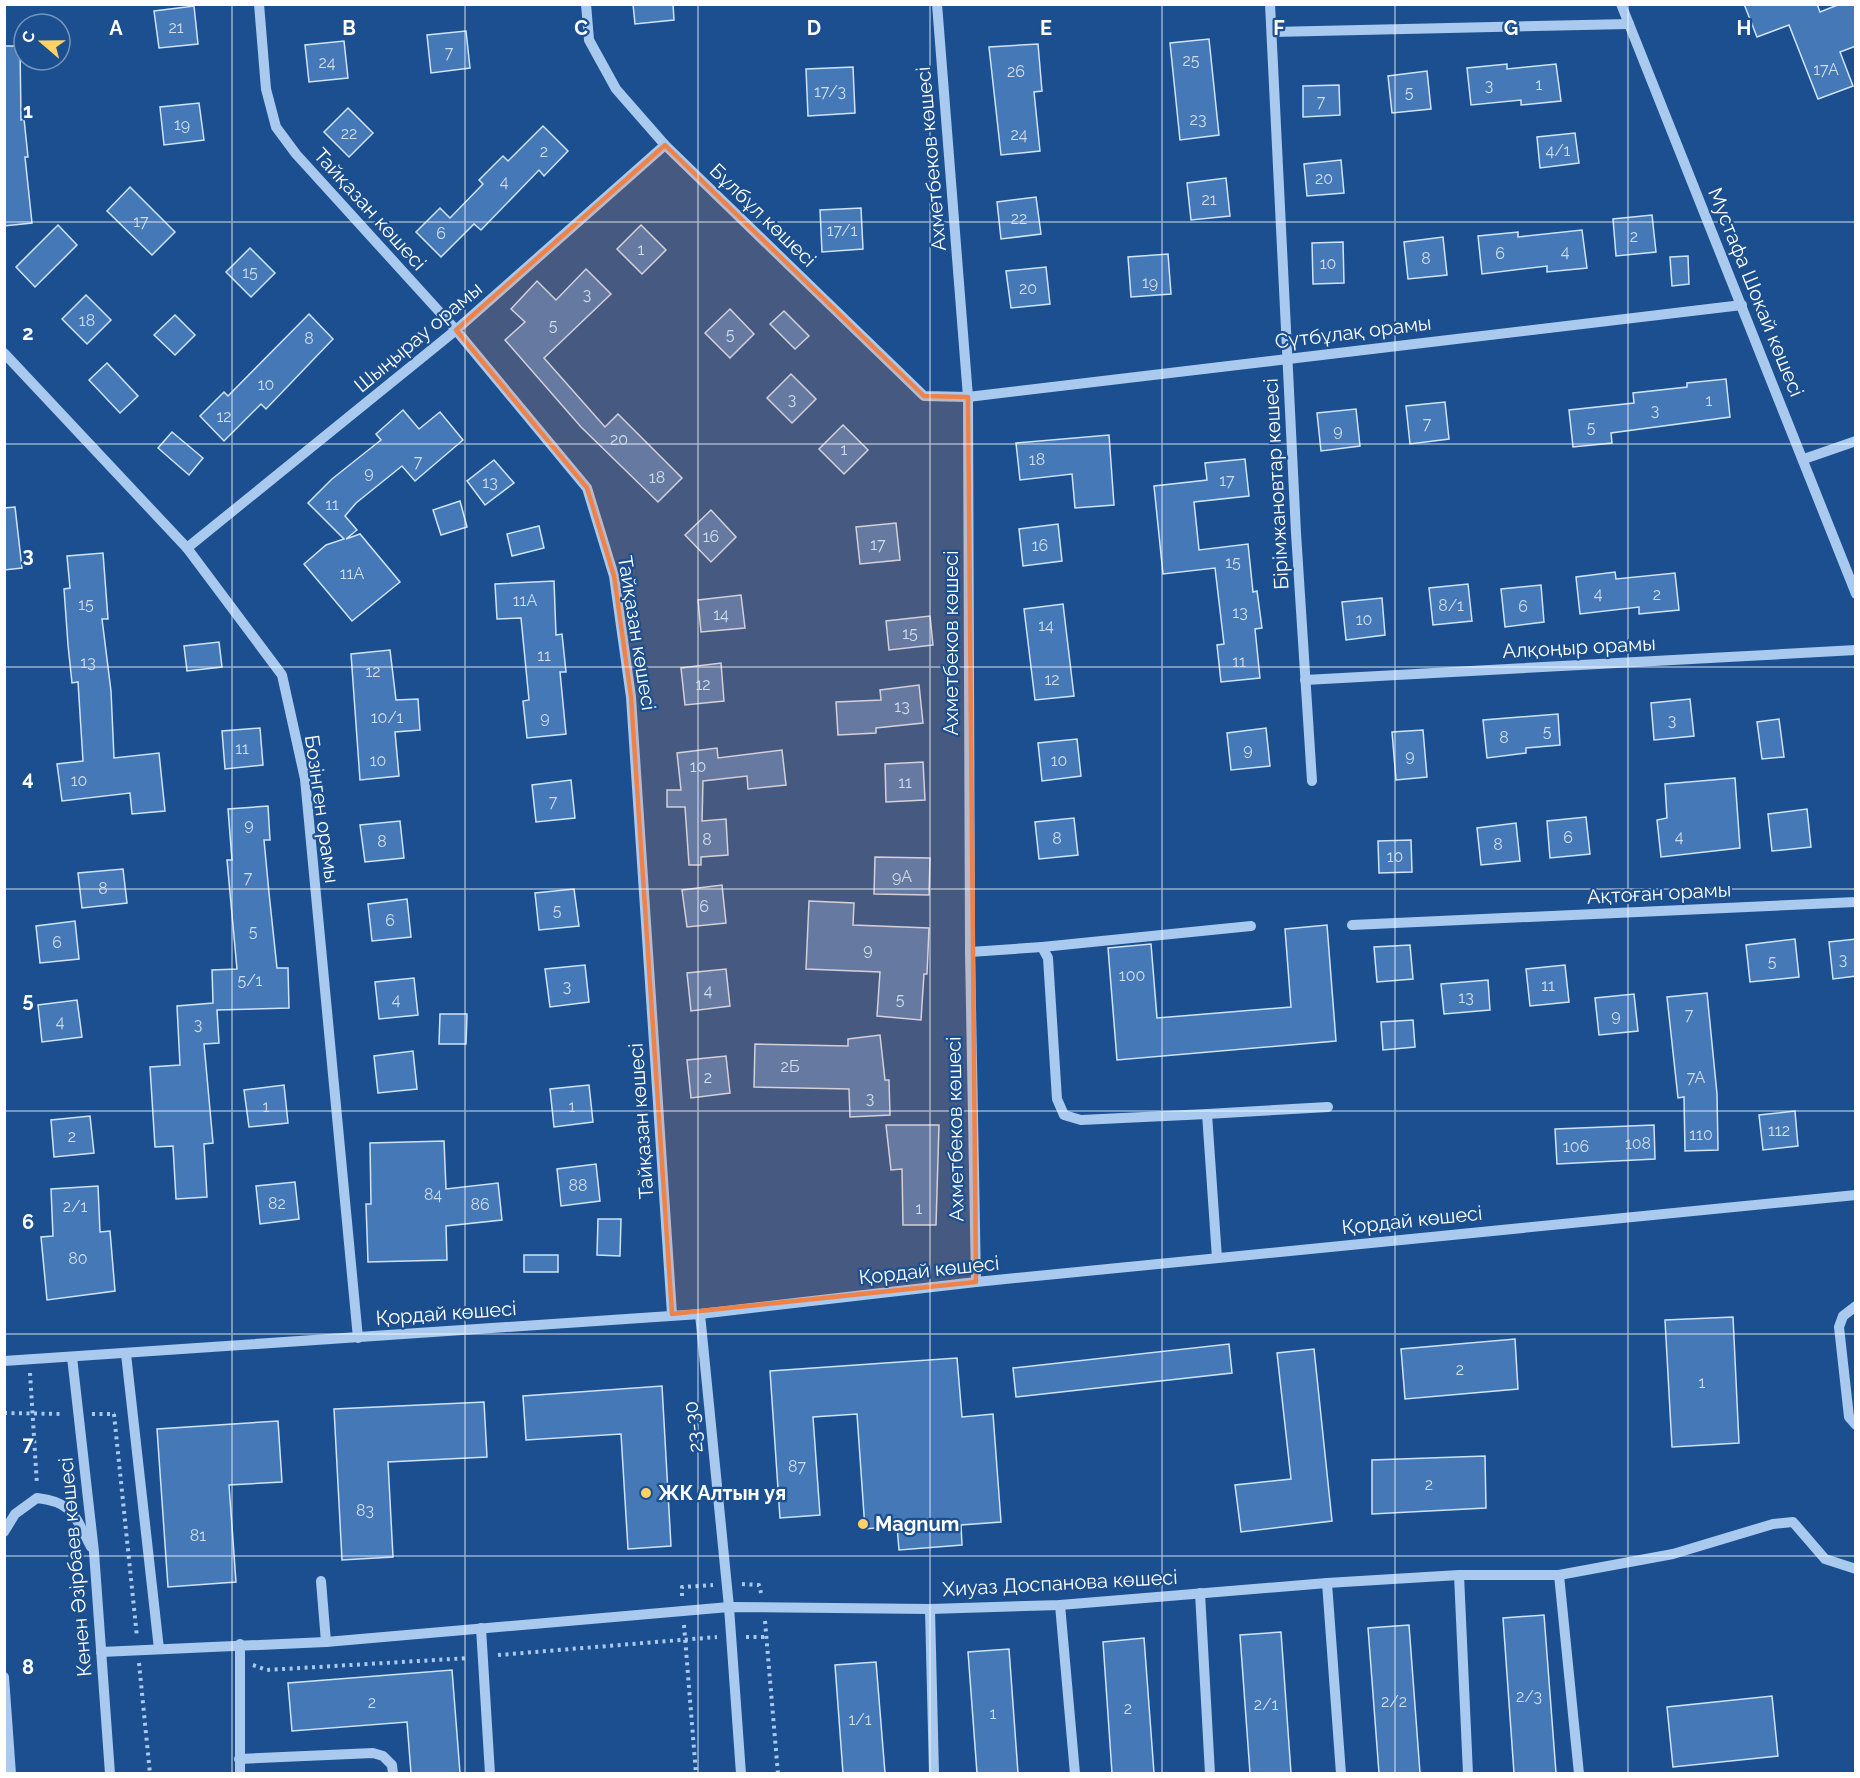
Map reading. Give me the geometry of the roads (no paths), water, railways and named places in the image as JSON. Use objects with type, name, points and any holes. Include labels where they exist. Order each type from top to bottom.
[{"type":"street","name":"Тайқазан көшесі","points":[[259,4],[266,89],[276,127],[296,154],[456,330],[587,488],[614,576],[631,697],[672,1314]]},
{"type":"street","name":"Бұлбұл көшесі","points":[[585,4],[589,40],[616,89],[665,145],[924,396],[968,397]]},
{"type":"street","name":"Ахметбеков көшесі","points":[[937,4],[968,397],[970,952],[976,1282]]},
{"type":"street","name":"Бірімжановтар көшесі","points":[[1270,4],[1287,358],[1312,781]]},
{"type":"street","name":"Мустафа Шокай көшесі","points":[[1622,4],[1856,594]]},
{"type":"street","points":[[1272,32],[1629,24]]},
{"type":"street","name":"Шыңырау орамы","points":[[187,548],[456,330],[665,145]]},
{"type":"street","name":"Cүтбұлақ орамы","points":[[968,397],[1742,306]]},
{"type":"street","name":"Бозінген орамы","points":[[4,353],[187,548],[282,675],[305,779],[358,1338]]},
{"type":"street","points":[[1804,459],[1856,441]]},
{"type":"street","name":"Алқоңыр орамы","points":[[1305,680],[1856,650]]},
{"type":"street","name":"Ақтоған орамы","points":[[1352,925],[1856,902]]},
{"type":"street","points":[[970,952],[1251,926]]},
{"type":"street","points":[[1042,947],[1048,958],[1057,1099],[1064,1114],[1081,1120],[1328,1107]]},
{"type":"street","points":[[1207,1114],[1217,1257]]},
{"type":"street","name":"Қордай көшесі","points":[[4,1361],[358,1338],[672,1314],[700,1314],[1217,1257],[1856,1195]]},
{"type":"street","points":[[1856,1306],[1843,1316],[1839,1327],[1849,1417],[1856,1425]]},
{"type":"street","name":"23-30","points":[[700,1314],[729,1607]]},
{"type":"street","points":[[126,1354],[159,1649]]},
{"type":"street","name":"Кенен Әзірбаев көшесі","points":[[72,1358],[93,1552],[110,1773]]},
{"type":"street","points":[[4,1532],[15,1514],[38,1498],[58,1500],[72,1511],[93,1552]]},
{"type":"street","name":"Хиуаз Доспанова көшесі","points":[[101,1652],[240,1644],[326,1642],[729,1607],[930,1609],[1060,1605],[1328,1583],[1459,1575],[1559,1575],[1673,1554],[1773,1524],[1793,1522],[1825,1559],[1856,1569]]},
{"type":"street","points":[[1459,1575],[1468,1773]]},
{"type":"street","points":[[1559,1575],[1579,1773]]},
{"type":"street","points":[[321,1581],[326,1642]]},
{"type":"street","points":[[1328,1583],[1341,1773]]},
{"type":"street","points":[[1200,1593],[1210,1773]]},
{"type":"street","points":[[1060,1605],[1076,1773]]},
{"type":"street","points":[[729,1607],[741,1773]]},
{"type":"street","points":[[930,1609],[934,1773]]},
{"type":"street","points":[[481,1628],[490,1773]]},
{"type":"street","points":[[240,1644],[240,1773]]},
{"type":"street","points":[[4,1677],[11,1773]]},
{"type":"street","points":[[239,1759],[373,1753],[383,1756],[392,1765],[393,1773]]},
{"type":"place","name":"ЖК Алтын уя","points":[[646,1493]]},
{"type":"place","name":"Magnum","points":[[863,1524]]}]
